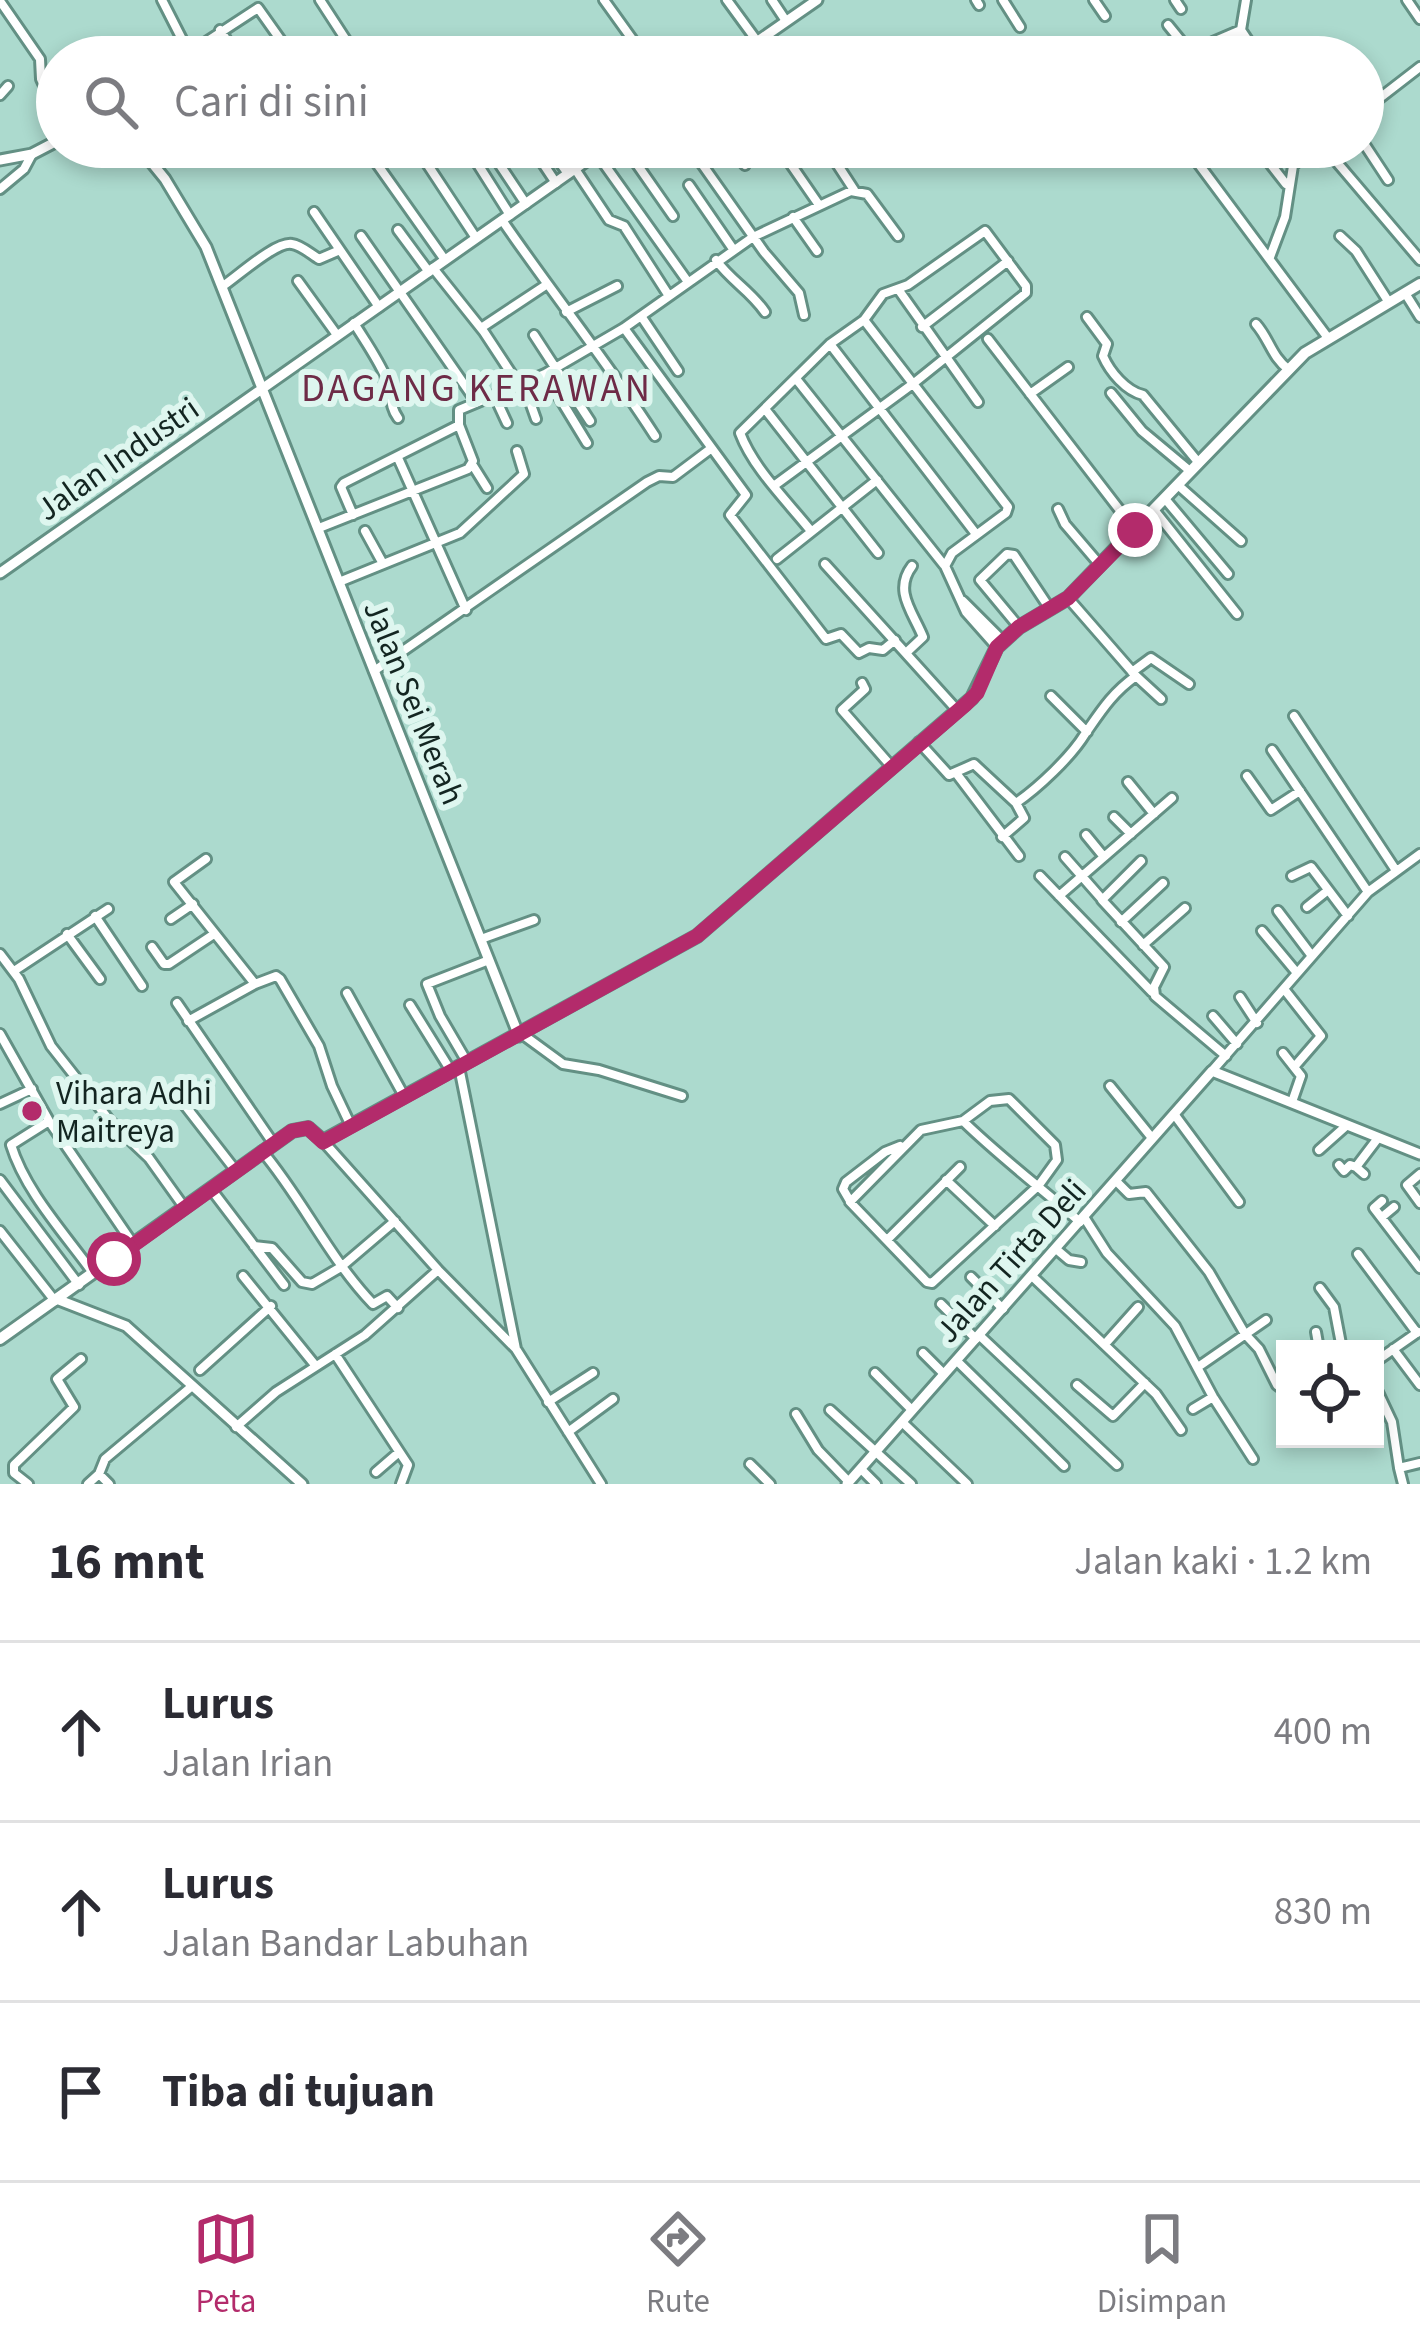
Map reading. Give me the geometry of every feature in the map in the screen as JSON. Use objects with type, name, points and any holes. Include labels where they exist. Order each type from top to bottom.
[{"type":"main road","points":[[2,1335],[80,1286],[268,1147],[303,1127],[323,1142],[697,936],[977,693],[1000,644],[1068,598],[1288,370],[1328,338],[1420,284]]},
{"type":"street","points":[[162,0],[178,36]]},
{"type":"street","points":[[320,0],[343,36]]},
{"type":"street","points":[[604,0],[630,36]]},
{"type":"street","points":[[727,0],[753,36]]},
{"type":"street","points":[[772,0],[786,21]]},
{"type":"street","points":[[764,36],[817,0]]},
{"type":"street","points":[[1003,0],[1020,27]]},
{"type":"street","points":[[1094,0],[1105,16]]},
{"type":"street","points":[[1245,36],[1241,30],[1246,0]]},
{"type":"street","points":[[1407,0],[1420,19]]},
{"type":"street","points":[[0,1],[36,53]]},
{"type":"street","points":[[213,36],[259,8],[278,36]]},
{"type":"street","points":[[1168,26],[1177,36]]},
{"type":"street","points":[[1227,36],[1241,30]]},
{"type":"street","points":[[220,31],[223,36]]},
{"type":"street","points":[[1384,96],[1420,68]]},
{"type":"street","points":[[0,95],[8,86]]},
{"type":"street","points":[[0,160],[36,152]]},
{"type":"street","points":[[0,189],[24,169],[32,154]]},
{"type":"street","name":"Jalan Sei Merah","points":[[154,168],[195,225],[223,286],[521,1035]]},
{"type":"street","points":[[380,168],[445,260]]},
{"type":"street","points":[[430,168],[476,238]]},
{"type":"street","points":[[479,168],[546,285],[596,344],[655,436]]},
{"type":"street","points":[[502,168],[526,204]]},
{"type":"street","points":[[546,168],[556,183]]},
{"type":"street","points":[[568,168],[609,220],[624,226],[669,296]]},
{"type":"street","name":"Jalan Industri","points":[[0,573],[578,168]]},
{"type":"street","points":[[607,168],[688,282]]},
{"type":"street","points":[[640,168],[673,216]]},
{"type":"street","points":[[705,168],[799,293],[804,315]]},
{"type":"street","points":[[793,168],[819,205]]},
{"type":"street","points":[[840,168],[855,191]]},
{"type":"street","points":[[1202,168],[1328,338]]},
{"type":"street","points":[[1274,168],[1287,185]]},
{"type":"street","points":[[1270,257],[1285,217],[1287,185],[1294,168]]},
{"type":"street","points":[[1342,168],[1420,260]]},
{"type":"street","points":[[1380,168],[1388,180]]},
{"type":"street","points":[[689,185],[733,250]]},
{"type":"street","points":[[487,488],[472,464],[459,425],[459,410],[475,400],[518,388],[545,374],[624,328],[753,237],[855,191],[867,194],[898,236]]},
{"type":"street","points":[[314,212],[379,307]]},
{"type":"street","points":[[793,217],[817,251]]},
{"type":"street","points":[[398,230],[481,328],[536,418]]},
{"type":"street","points":[[775,485],[945,359],[1026,292],[983,230],[898,290],[883,294],[864,320],[830,344],[740,437],[775,485],[811,531]]},
{"type":"street","points":[[361,236],[475,400]]},
{"type":"street","points":[[1340,236],[1356,250],[1388,302]]},
{"type":"street","points":[[223,286],[284,244],[320,259],[340,250]]},
{"type":"street","points":[[716,260],[733,281],[747,287],[765,312]]},
{"type":"street","points":[[922,327],[1008,261]]},
{"type":"street","points":[[298,281],[337,335]]},
{"type":"street","points":[[481,328],[546,285]]},
{"type":"street","points":[[566,312],[617,286]]},
{"type":"street","points":[[898,290],[978,402]]},
{"type":"street","points":[[1405,293],[1420,317]]},
{"type":"street","points":[[641,316],[678,371]]},
{"type":"street","points":[[1087,317],[1107,344],[1103,356],[1107,365],[1132,392],[1143,394],[1196,468]]},
{"type":"street","points":[[864,320],[1008,507],[952,553],[945,566]]},
{"type":"street","points":[[354,323],[384,374],[389,404],[398,418]]},
{"type":"street","points":[[1256,324],[1269,339],[1272,356],[1288,370]]},
{"type":"street","points":[[624,328],[746,496],[730,515],[826,639],[840,633],[857,653],[883,650],[896,640]]},
{"type":"street","points":[[534,335],[590,421]]},
{"type":"street","points":[[988,339],[1135,530]]},
{"type":"street","points":[[830,344],[976,534]]},
{"type":"street","points":[[1030,394],[1068,367]]},
{"type":"street","points":[[545,374],[587,443]]},
{"type":"street","points":[[797,380],[945,566],[949,582],[1000,644]]},
{"type":"street","points":[[1111,393],[1142,431],[1196,468]]},
{"type":"street","points":[[494,395],[507,423]]},
{"type":"street","points":[[765,409],[878,554]]},
{"type":"street","points":[[353,515],[341,485],[459,425]]},
{"type":"street","points":[[374,671],[647,482],[674,477],[710,450]]},
{"type":"street","points":[[339,582],[469,527],[524,474],[517,451]]},
{"type":"street","points":[[398,458],[466,610]]},
{"type":"street","points":[[319,528],[455,476],[472,464]]},
{"type":"street","points":[[777,559],[877,480]]},
{"type":"street","points":[[1179,486],[1241,542]]},
{"type":"street","points":[[1166,500],[1228,574]]},
{"type":"street","points":[[1058,509],[1100,565]]},
{"type":"street","points":[[1155,511],[1237,614]]},
{"type":"street","points":[[365,532],[382,562]]},
{"type":"street","points":[[1019,627],[980,580],[1007,554],[1014,555],[1050,609]]},
{"type":"street","points":[[826,564],[957,711]]},
{"type":"street","points":[[907,652],[923,637],[902,591],[911,566]]},
{"type":"street","points":[[1068,598],[1161,699]]},
{"type":"street","points":[[1016,803],[1087,732],[1116,690],[1153,658],[1189,684]]},
{"type":"street","points":[[862,682],[865,689],[842,710],[892,766]]},
{"type":"street","points":[[1052,696],[1087,732]]},
{"type":"street","points":[[1294,716],[1395,869]]},
{"type":"street","points":[[920,742],[947,773],[974,764],[1016,803],[1024,818],[1002,837]]},
{"type":"street","points":[[1272,750],[1368,892]]},
{"type":"street","points":[[956,773],[1019,856]]},
{"type":"street","points":[[1247,776],[1271,810],[1300,791]]},
{"type":"street","points":[[1128,782],[1154,814]]},
{"type":"street","points":[[1060,896],[1172,798]]},
{"type":"street","points":[[1114,817],[1131,834]]},
{"type":"street","points":[[1086,835],[1104,857]]},
{"type":"street","points":[[1420,854],[1368,892],[1212,1071],[1420,1154]]},
{"type":"street","points":[[1064,857],[1165,970],[1153,994]]},
{"type":"street","points":[[206,859],[174,882],[255,983]]},
{"type":"street","points":[[1102,900],[1141,861]]},
{"type":"street","points":[[1292,876],[1311,868],[1348,916]]},
{"type":"street","points":[[1040,876],[1153,994],[1226,1056]]},
{"type":"street","points":[[1121,922],[1163,883]]},
{"type":"street","points":[[1307,907],[1327,891]]},
{"type":"street","points":[[170,919],[193,904]]},
{"type":"street","points":[[1143,945],[1185,908]]},
{"type":"street","points":[[14,971],[108,909]]},
{"type":"street","points":[[1278,911],[1312,956]]},
{"type":"street","points":[[95,916],[142,986]]},
{"type":"street","points":[[481,939],[534,920]]},
{"type":"street","points":[[1262,931],[1298,973]]},
{"type":"street","points":[[67,934],[100,980]]},
{"type":"street","points":[[152,947],[168,964],[214,934]]},
{"type":"street","points":[[0,954],[14,971],[51,1046],[110,1121],[149,1158],[184,1207]]},
{"type":"street","points":[[489,960],[428,984],[459,1067],[516,1349]]},
{"type":"street","points":[[188,1021],[276,976],[319,1046],[351,1126]]},
{"type":"street","points":[[1284,989],[1321,1036],[1295,1066]]},
{"type":"street","points":[[347,993],[404,1096]]},
{"type":"street","points":[[1240,997],[1257,1023]]},
{"type":"street","points":[[177,1003],[341,1267],[373,1304],[386,1296],[398,1308]]},
{"type":"street","points":[[410,1005],[459,1067]]},
{"type":"street","points":[[1213,1016],[1237,1044]]},
{"type":"street","points":[[0,1034],[49,1120],[134,1244]]},
{"type":"street","points":[[521,1035],[563,1064],[682,1096]]},
{"type":"street","points":[[1283,1053],[1301,1076],[1292,1102]]},
{"type":"street","name":"Jalan Tirta Deli","points":[[848,1483],[1212,1071]]},
{"type":"street","points":[[1110,1086],[1152,1138]]},
{"type":"street","points":[[0,1104],[32,1089]]},
{"type":"street","points":[[172,1090],[236,1171]]},
{"type":"street","points":[[1000,1097],[1016,1102],[1058,1151],[1054,1166],[1039,1185],[930,1283],[850,1202],[843,1189],[885,1152],[901,1146],[921,1130],[963,1121],[1000,1097]]},
{"type":"street","points":[[1174,1114],[1239,1202]]},
{"type":"street","points":[[49,1120],[11,1145],[15,1159],[94,1274]]},
{"type":"street","points":[[963,1121],[1082,1220],[1175,1326],[1253,1460]]},
{"type":"street","points":[[1319,1150],[1346,1126]]},
{"type":"street","points":[[1356,1167],[1378,1138]]},
{"type":"street","points":[[323,1142],[516,1349],[601,1484]]},
{"type":"street","points":[[850,1202],[901,1146]]},
{"type":"street","points":[[1339,1165],[1344,1171],[1350,1166],[1364,1174]]},
{"type":"street","points":[[886,1240],[959,1167]]},
{"type":"street","points":[[1420,1174],[1408,1185],[1420,1203]]},
{"type":"street","points":[[0,1180],[80,1286]]},
{"type":"street","points":[[946,1180],[995,1226]]},
{"type":"street","points":[[1116,1180],[1129,1194],[1146,1192],[1178,1230],[1229,1301],[1276,1382]]},
{"type":"street","points":[[210,1188],[284,1285]]},
{"type":"street","points":[[1378,1205],[1420,1268]]},
{"type":"street","points":[[1382,1217],[1394,1207]]},
{"type":"street","points":[[254,1246],[272,1248],[308,1284],[341,1267],[395,1222]]},
{"type":"street","points":[[0,1231],[57,1300],[126,1326],[302,1484]]},
{"type":"street","points":[[1056,1250],[1081,1262]]},
{"type":"street","points":[[1358,1254],[1419,1332],[1384,1356]]},
{"type":"street","points":[[236,1427],[268,1398],[398,1308],[438,1270]]},
{"type":"street","points":[[244,1276],[315,1365]]},
{"type":"street","points":[[1032,1276],[1145,1383],[1181,1430]]},
{"type":"street","points":[[971,1277],[1003,1309]]},
{"type":"street","points":[[1319,1288],[1334,1307],[1340,1340]]},
{"type":"street","points":[[941,1304],[1118,1465]]},
{"type":"street","points":[[200,1370],[271,1306]]},
{"type":"street","points":[[1105,1344],[1138,1306]]},
{"type":"street","points":[[1198,1367],[1266,1320]]},
{"type":"street","points":[[1316,1332],[1317,1340]]},
{"type":"street","points":[[1393,1349],[1420,1384]]},
{"type":"street","points":[[923,1353],[944,1374]]},
{"type":"street","points":[[335,1354],[408,1465],[400,1484]]},
{"type":"street","points":[[28,1484],[14,1473],[14,1465],[74,1407],[57,1379],[81,1359]]},
{"type":"street","points":[[957,1360],[1064,1466]]},
{"type":"street","points":[[548,1402],[593,1373]]},
{"type":"street","points":[[874,1373],[912,1410]]},
{"type":"street","points":[[1077,1385],[1113,1416],[1145,1383]]},
{"type":"street","points":[[88,1484],[105,1460],[191,1387]]},
{"type":"street","points":[[1193,1409],[1213,1397]]},
{"type":"street","points":[[568,1432],[613,1399]]},
{"type":"street","points":[[1384,1405],[1392,1422],[1403,1484]]},
{"type":"street","points":[[830,1411],[911,1484]]},
{"type":"street","points":[[796,1414],[818,1450],[848,1483]]},
{"type":"street","points":[[902,1422],[967,1484]]},
{"type":"street","points":[[376,1472],[398,1454]]},
{"type":"street","points":[[1400,1468],[1420,1462]]},
{"type":"street","points":[[750,1464],[770,1484]]},
{"type":"street","points":[[861,1469],[876,1484]]},
{"type":"street","points":[[99,1474],[109,1484]]},
{"type":"place","name":"Vihara Adhi Maitreya","points":[[32,1111]]},
{"type":"district","name":"DAGANG KERAWAN","points":[[477,387]]},
{"type":"route","points":[[114,1259],[292,1131],[308,1128],[323,1142],[697,936],[966,704],[977,693],[997,647],[1019,627],[1068,598],[1135,530]]}]
